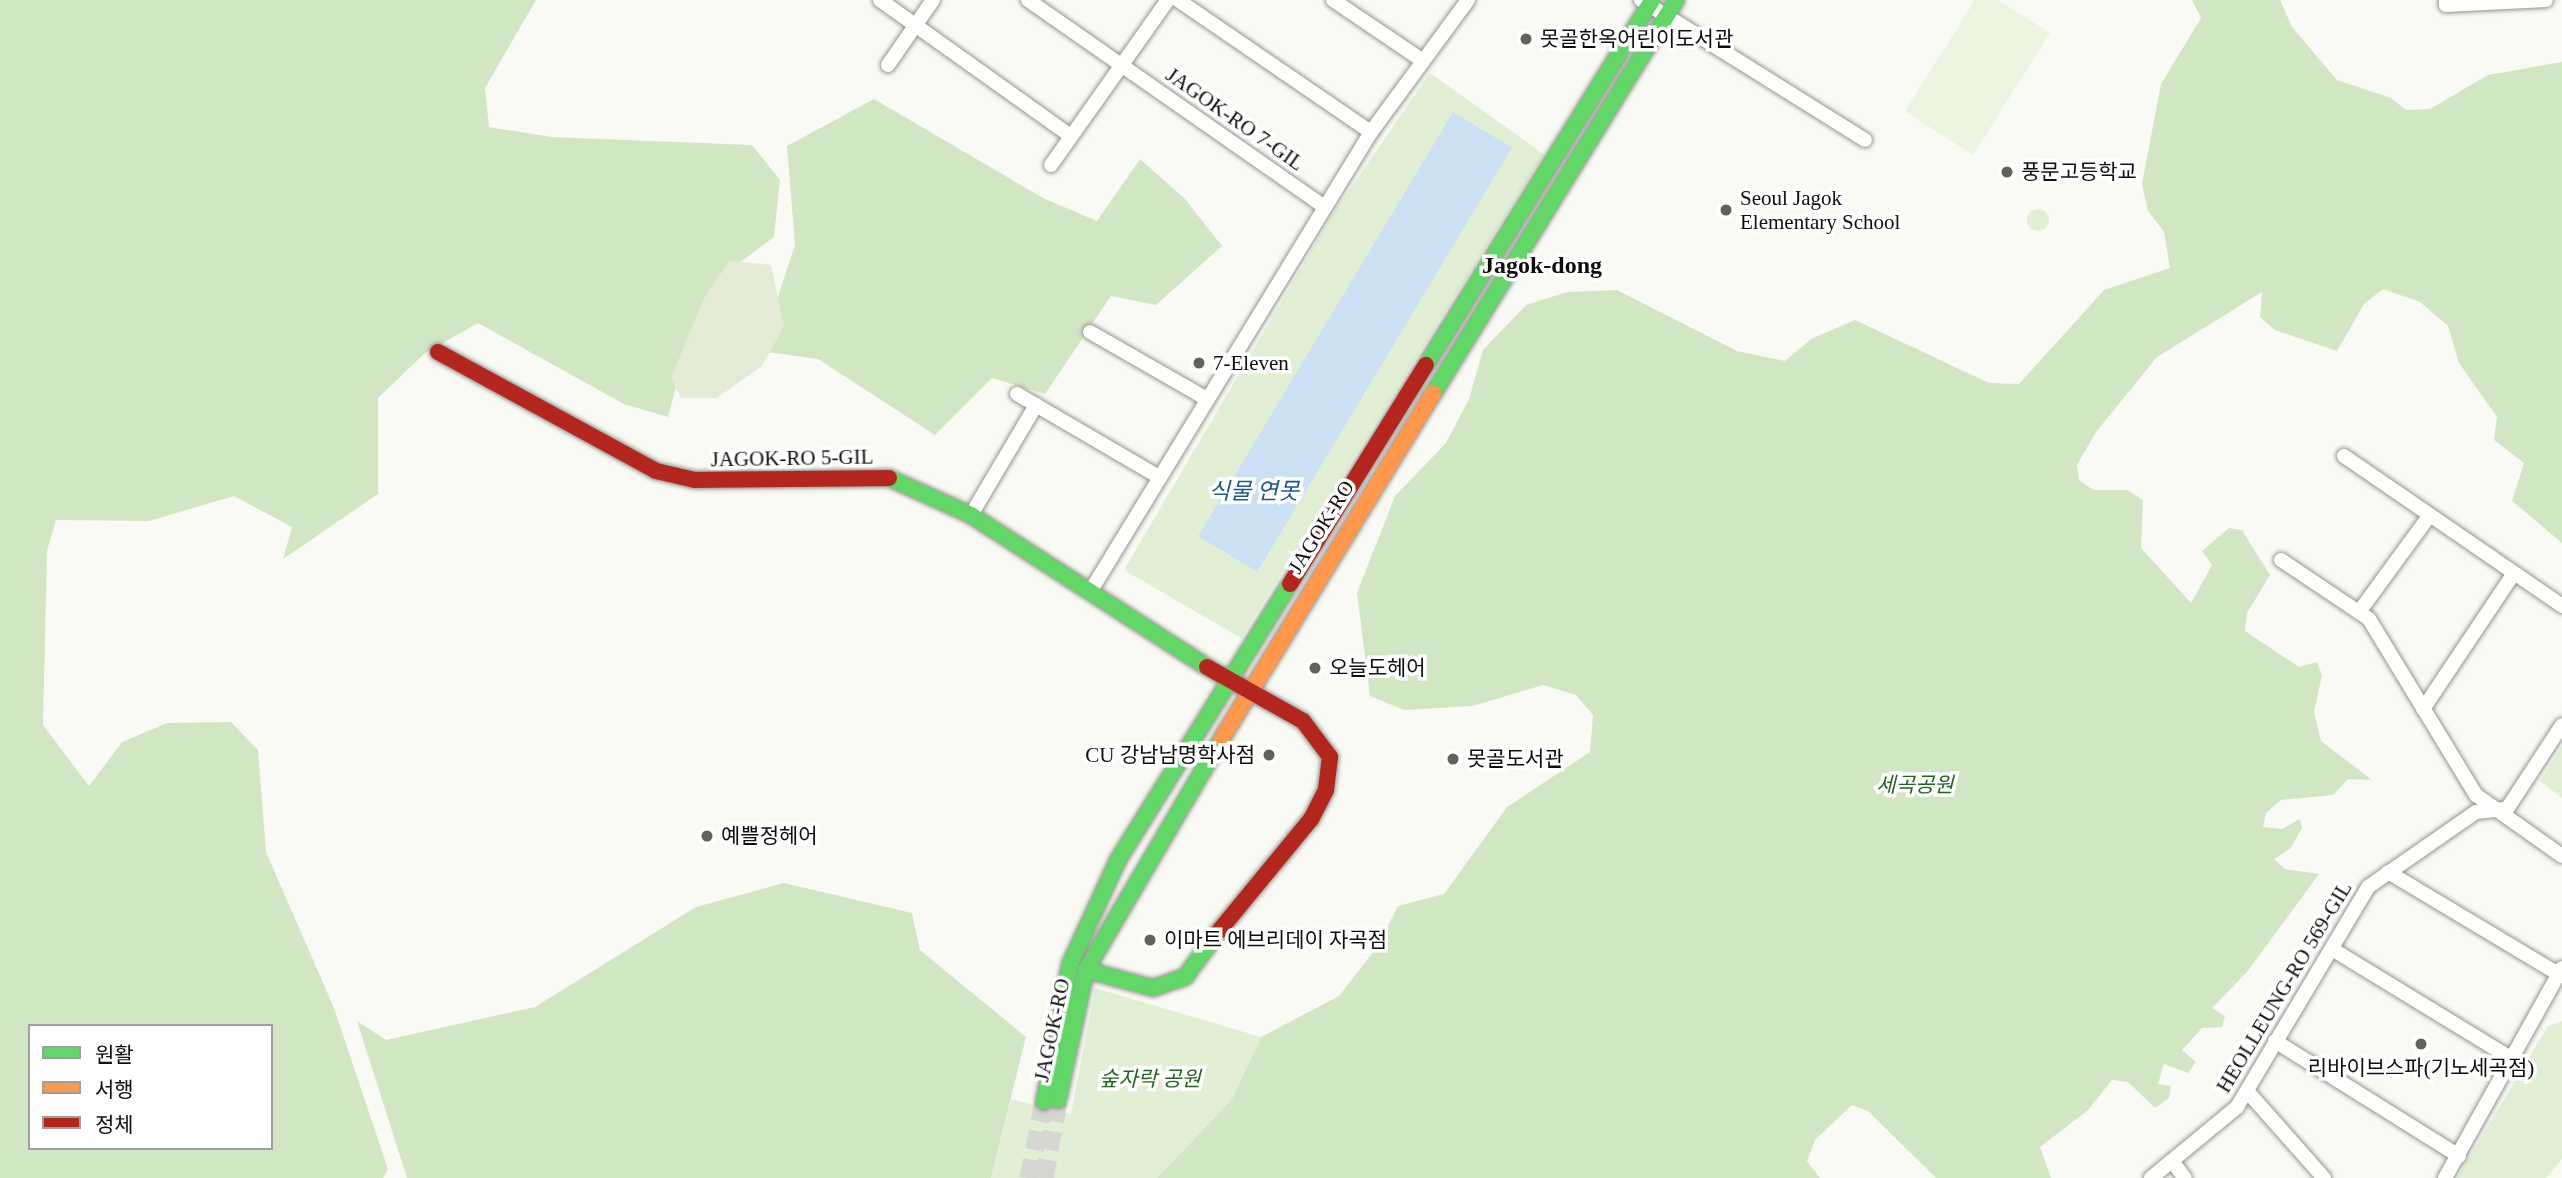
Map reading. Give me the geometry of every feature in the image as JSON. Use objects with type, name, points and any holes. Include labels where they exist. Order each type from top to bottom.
[{"type":"main road","name":"JAGOK-RO","points":[[1647,2],[1118,860],[1070,964],[1051,1101],[1086,970],[1245,691],[1676,0]]},
{"type":"main road","name":"JAGOK-RO 5-GIL","points":[[438,352],[656,471],[706,481],[893,478],[971,515],[1245,691],[1303,721],[1329,757],[1326,790],[1311,819],[1273,859],[1185,977],[1153,988],[1086,970]]},
{"type":"street","points":[[880,0],[1071,136]]},
{"type":"street","points":[[888,65],[933,0]]},
{"type":"street","name":"JAGOK-RO 7-GIL","points":[[1028,0],[1325,206]]},
{"type":"street","points":[[1051,165],[1168,0]]},
{"type":"street","points":[[1178,0],[1371,132]]},
{"type":"street","points":[[1333,0],[1420,59]]},
{"type":"street","points":[[1090,592],[1371,132],[1415,80],[1420,59],[1439,48],[1468,0]]},
{"type":"street","points":[[2446,3],[2546,0]]},
{"type":"street","points":[[1647,2],[1865,141]]},
{"type":"street","points":[[1090,332],[1207,399]]},
{"type":"street","points":[[1017,394],[1159,477]]},
{"type":"street","points":[[971,515],[1035,405]]},
{"type":"street","points":[[2344,456],[2512,576],[2562,606]]},
{"type":"street","points":[[2359,612],[2430,515]]},
{"type":"street","points":[[2281,560],[2359,612],[2491,810],[2562,856]]},
{"type":"street","points":[[2423,709],[2512,576]]},
{"type":"street","name":"HEOLLEUNG-RO 569-GIL","points":[[2151,1178],[2237,1107],[2368,887],[2476,812],[2507,809],[2562,725]]},
{"type":"street","points":[[2389,872],[2561,972],[2514,1060],[2445,1178]]},
{"type":"street","points":[[2332,949],[2514,1060]]},
{"type":"street","points":[[2275,1041],[2459,1156]]},
{"type":"street","points":[[2247,1091],[2324,1178]]},
{"type":"street","points":[[2172,1161],[2185,1178]]},
{"type":"green space","points":[[0,0],[536,0],[485,88],[489,127],[551,137],[752,145],[780,180],[774,237],[719,278],[687,346],[668,417],[624,404],[478,323],[425,353],[378,398],[378,494],[283,559],[292,527],[234,496],[149,521],[56,520],[47,551],[43,725],[89,786],[122,742],[167,723],[231,722],[258,750],[266,852],[334,1008],[388,1169],[383,1178],[0,1178]]},
{"type":"green space","points":[[1975,0],[1998,0],[2050,33],[1973,155],[1905,111]]},
{"type":"green space","name":"세곡공원","points":[[2192,0],[2280,0],[2292,27],[2337,80],[2391,98],[2406,110],[2430,109],[2488,75],[2562,62],[2562,543],[2512,501],[2524,463],[2494,440],[2497,417],[2459,363],[2448,326],[2420,302],[2383,289],[2364,304],[2337,351],[2275,330],[2260,317],[2262,292],[2157,357],[2096,432],[2077,465],[2079,480],[2093,490],[2127,490],[2143,500],[2141,548],[2191,603],[2212,565],[2202,551],[2229,528],[2242,530],[2270,575],[2247,613],[2245,631],[2299,667],[2317,662],[2322,675],[2314,712],[2321,741],[2372,780],[2348,779],[2333,795],[2281,800],[2266,813],[2263,827],[2282,829],[2300,819],[2302,828],[2290,849],[2274,859],[2285,869],[2319,874],[2247,972],[2212,1008],[2225,1016],[2222,1027],[2202,1028],[2182,1050],[2196,1062],[2188,1073],[2164,1064],[2158,1084],[2171,1086],[2169,1098],[2155,1108],[2128,1082],[2112,1080],[2088,1110],[2040,1147],[2051,1178],[1936,1178],[1868,1111],[1852,1105],[1815,1140],[1807,1161],[1820,1178],[1157,1178],[1232,1099],[1261,1037],[1339,996],[1377,947],[1398,906],[1444,894],[1507,807],[1590,752],[1593,715],[1576,695],[1543,685],[1473,706],[1404,710],[1370,696],[1357,593],[1395,496],[1446,443],[1469,399],[1483,350],[1526,305],[1567,292],[1617,290],[1737,351],[1785,361],[1811,339],[1855,320],[1989,383],[2019,384],[2104,290],[2170,268],[2164,232],[2148,211],[2142,184],[2161,84],[2201,18]]},
{"type":"green space","points":[[1430,73],[1544,154],[1241,638],[1124,570],[1334,212]]},
{"type":"green space","points":[[874,99],[1043,198],[1097,221],[1140,159],[1185,199],[1222,246],[1156,305],[1111,296],[1045,394],[992,378],[935,435],[818,359],[760,351],[795,245],[787,146]]},
{"type":"green space","points":[[2034,209],[2042,209],[2049,216],[2049,224],[2042,231],[2034,231],[2027,224],[2027,216]]},
{"type":"green space","points":[[730,261],[771,265],[784,326],[762,366],[717,398],[681,398],[671,378],[706,294]]},
{"type":"green space","points":[[2562,746],[2562,798],[2540,781]]},
{"type":"green space","points":[[784,883],[912,913],[920,950],[1026,1037],[991,1178],[407,1178],[357,1021],[386,1040],[535,1007],[696,907]]},
{"type":"green space","name":"숲자락 공원","points":[[1095,988],[1261,1037],[1232,1099],[1157,1178],[991,1178],[1011,1099],[1071,1114]]},
{"type":"green space","points":[[2562,1021],[2562,1159],[2546,1178],[2457,1178],[2548,1026]]},
{"type":"water","name":"식물 연못","points":[[1453,112],[1512,148],[1257,572],[1198,536]]},
{"type":"tunnel","points":[[1044,1178],[1058,1100]]},
{"type":"tunnel","points":[[1029,1178],[1044,1102]]},
{"type":"traffic: fast","points":[[1426,365],[1652,0]]},
{"type":"traffic: fast","points":[[1433,394],[1676,0]]},
{"type":"traffic: fast","points":[[889,478],[971,515],[1207,667]]},
{"type":"traffic: fast","points":[[1044,1102],[1070,964],[1118,860],[1290,584]]},
{"type":"traffic: fast","points":[[1058,1100],[1086,970],[1222,738]]},
{"type":"traffic: fast","points":[[1086,970],[1153,988],[1185,977],[1219,931]]},
{"type":"traffic: slow","points":[[1222,738],[1433,394]]},
{"type":"traffic: jam","points":[[438,352],[656,471],[695,480],[889,478]]},
{"type":"traffic: jam","points":[[1290,584],[1426,365]]},
{"type":"traffic: jam","points":[[1207,667],[1303,721],[1330,757],[1326,790],[1311,819],[1219,931]]},
{"type":"place","name":"못골한옥어린이도서관","points":[[1526,39]]},
{"type":"place","name":"풍문고등학교","points":[[2007,172]]},
{"type":"place","name":"Seoul Jagok Elementary School","points":[[1726,210]]},
{"type":"place","name":"7-Eleven","points":[[1199,363]]},
{"type":"place","name":"오늘도헤어","points":[[1315,668]]},
{"type":"place","name":"CU 강남남명학사점","points":[[1269,755]]},
{"type":"place","name":"못골도서관","points":[[1453,759]]},
{"type":"place","name":"예쁠정헤어","points":[[707,836]]},
{"type":"place","name":"이마트 에브리데이 자곡점","points":[[1150,940]]},
{"type":"place","name":"리바이브스파(기노세곡점)","points":[[2421,1044]]},
{"type":"district","name":"Jagok-dong","points":[[1542,266]]}]
